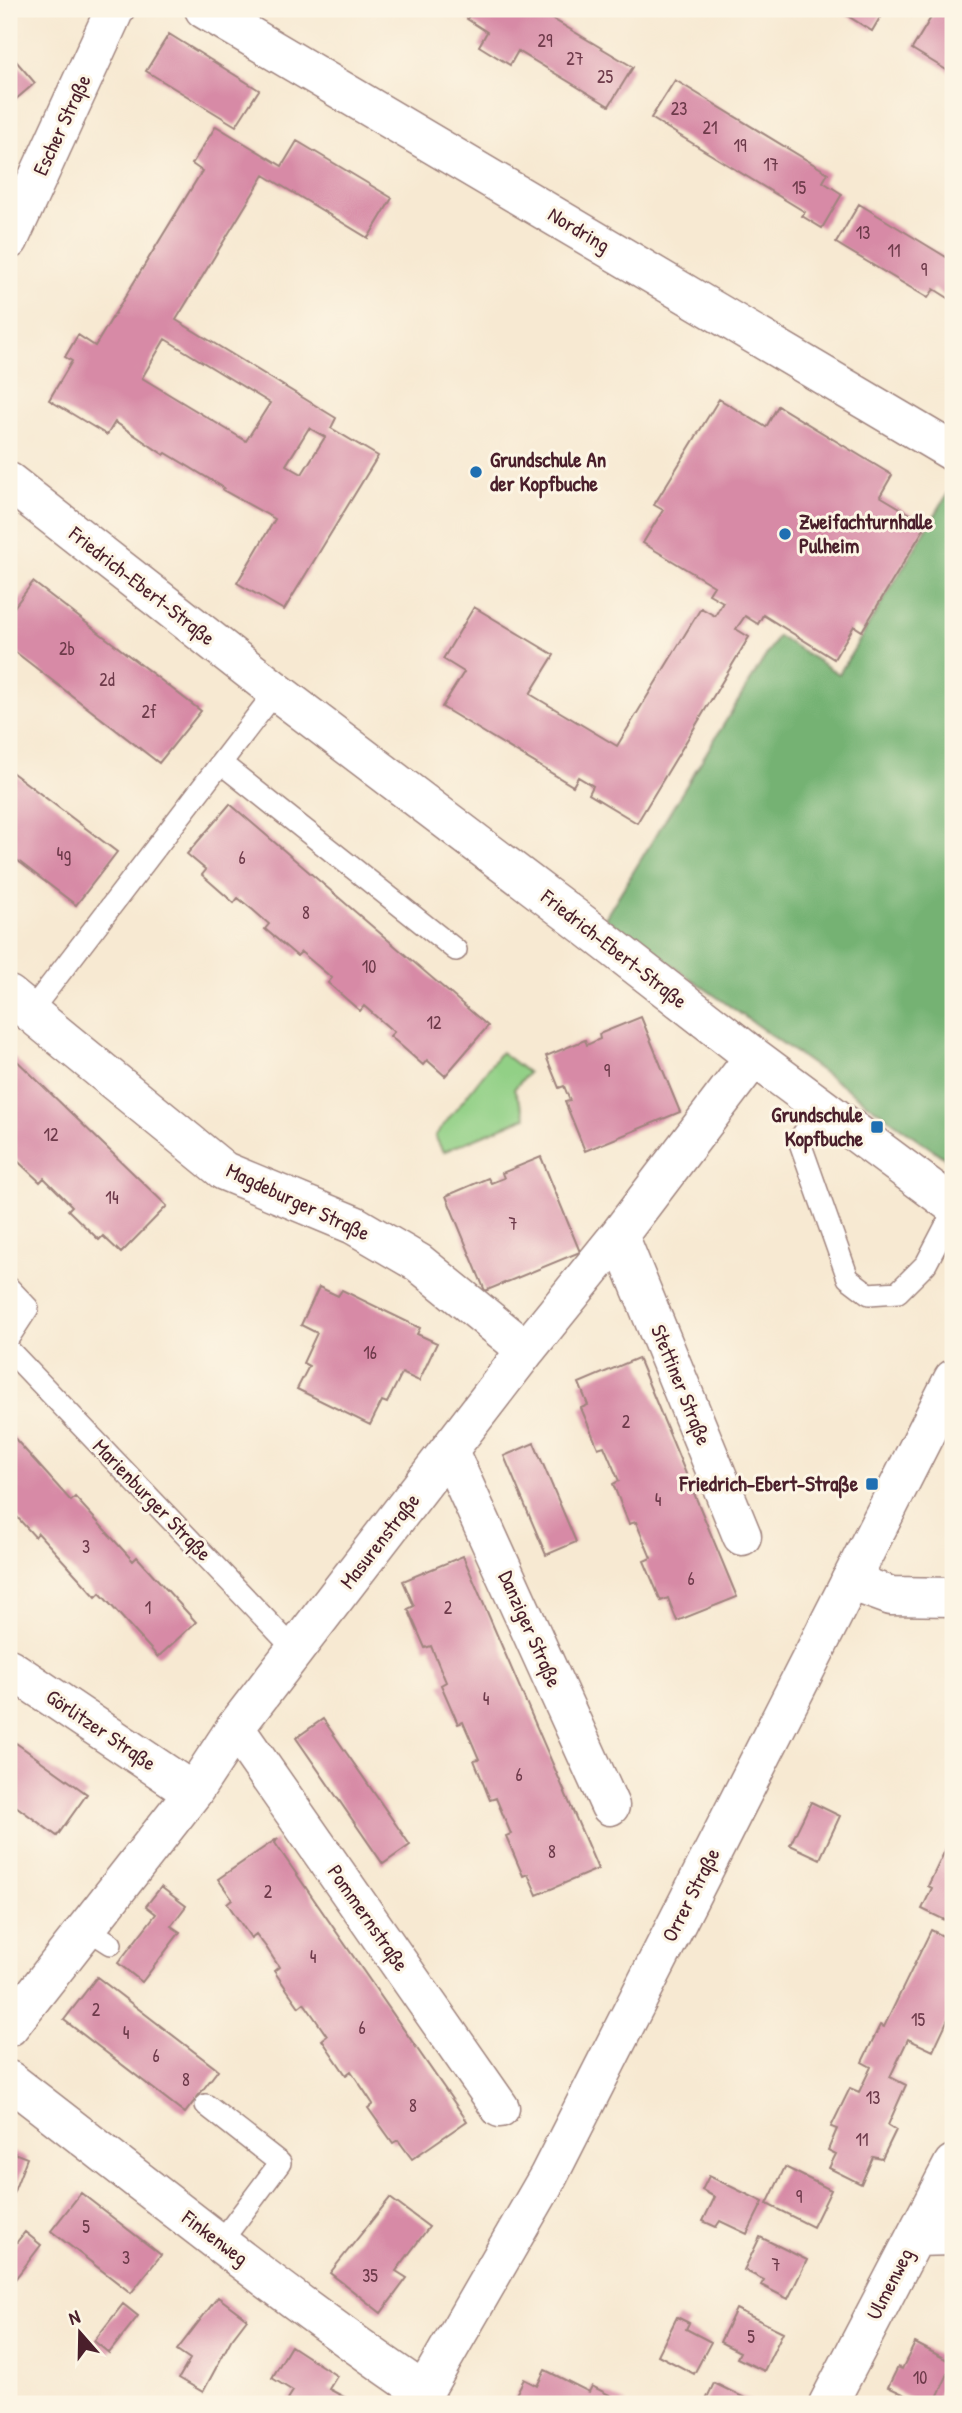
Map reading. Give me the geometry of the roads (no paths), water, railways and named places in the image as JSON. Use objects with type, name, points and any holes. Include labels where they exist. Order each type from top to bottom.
[{"type":"street","name":"Escher Straße","points":[[9,240],[115,9]]},
{"type":"street","name":"Nordring","points":[[204,9],[953,452]]},
{"type":"street","name":"Friedrich-Ebert-Straße","points":[[9,482],[276,691],[754,1057],[953,1205]]},
{"type":"street","name":"Magdeburger Straße","points":[[20,1004],[224,1171],[354,1225],[419,1263],[526,1350]]},
{"type":"street","name":"Masurenstraße","points":[[9,2027],[99,1936],[235,1728],[526,1350],[620,1236],[754,1057]]},
{"type":"street","name":"Stettiner Straße","points":[[620,1236],[742,1535]]},
{"type":"street","name":"Orrer Straße","points":[[421,2398],[548,2177],[953,1379]]},
{"type":"street","name":"Danziger Straße","points":[[449,1451],[610,1806]]},
{"type":"street","points":[[850,1581],[891,1596],[953,1597]]},
{"type":"street","name":"Görlitzer Straße","points":[[9,1668],[193,1792]]},
{"type":"street","name":"Pommernstraße","points":[[235,1728],[500,2108]]},
{"type":"street","name":"Finkenweg","points":[[9,2080],[220,2243],[381,2362],[421,2398]]},
{"type":"street","name":"Ulmenweg","points":[[828,2404],[953,2164]]},
{"type":"street","points":[[915,2237],[953,2236]]},
{"type":"lane","points":[[20,1004],[222,764],[276,691]]},
{"type":"lane","points":[[222,764],[456,950]]},
{"type":"lane","points":[[821,1107],[799,1140],[848,1278],[869,1294],[898,1292],[926,1264],[953,1212]]},
{"type":"lane","points":[[9,1288],[28,1308],[9,1337]]},
{"type":"lane","name":"Marienburger Straße","points":[[9,1350],[295,1650]]},
{"type":"lane","points":[[206,2105],[280,2164],[220,2243]]},
{"type":"place","name":"Grundschule An der Kopfbuche","points":[[476,472]]},
{"type":"place","name":"Zweifachturnhalle Pulheim","points":[[785,534]]},
{"type":"place","name":"Grundschule Kopfbuche","points":[[877,1127]]},
{"type":"place","name":"Friedrich-Ebert-Straße","points":[[872,1484]]}]
